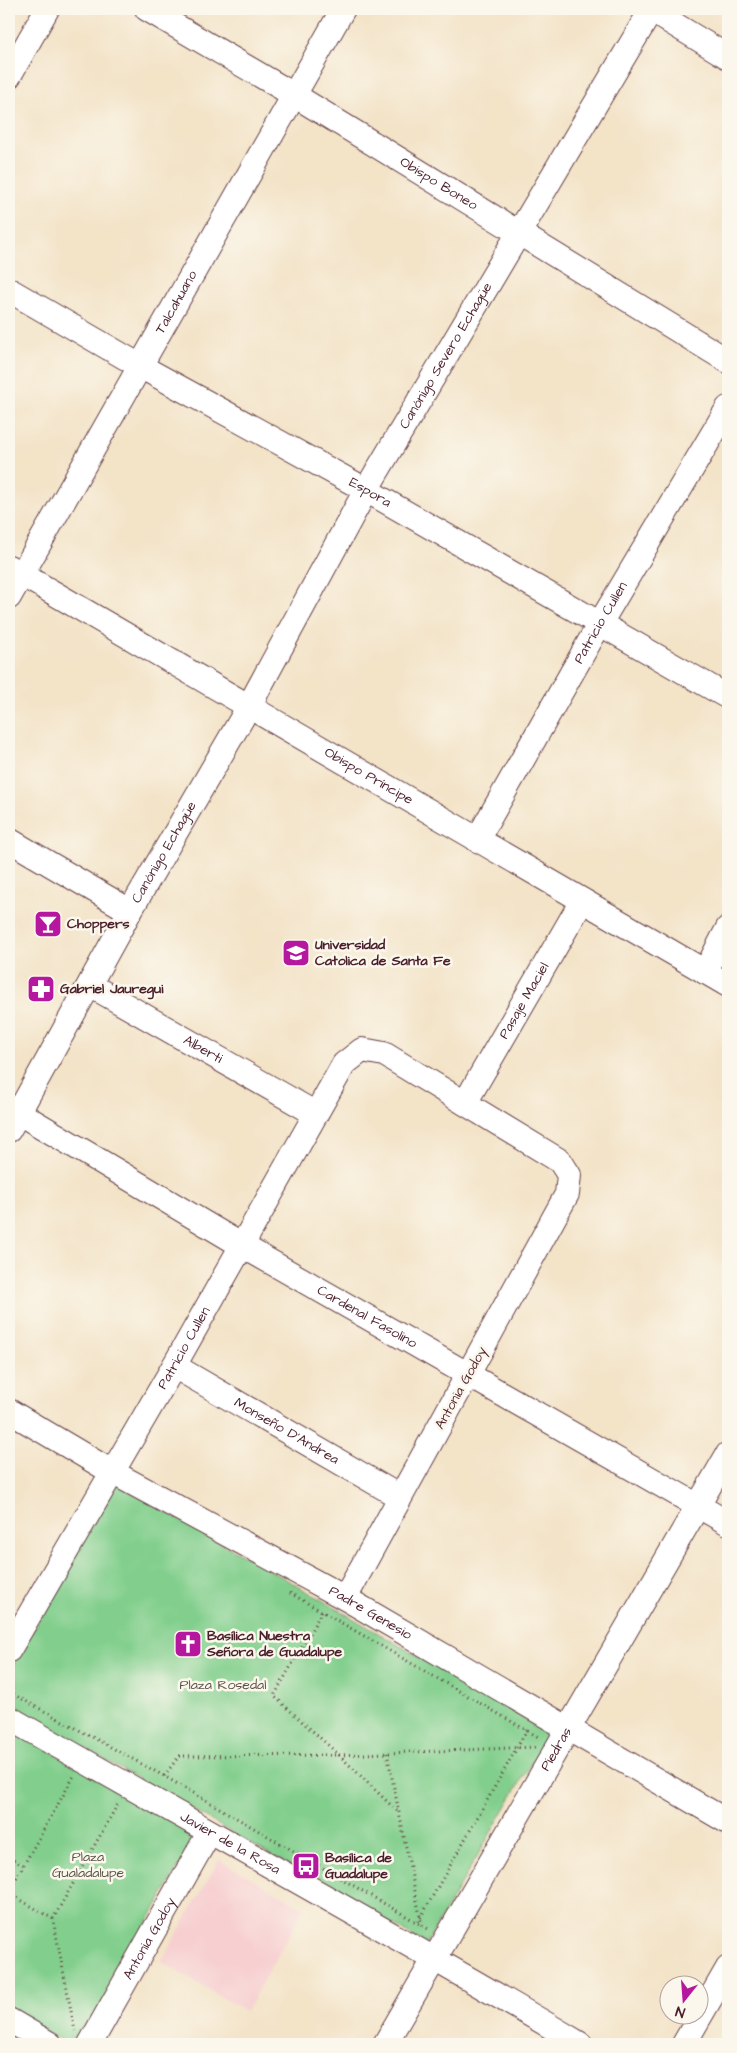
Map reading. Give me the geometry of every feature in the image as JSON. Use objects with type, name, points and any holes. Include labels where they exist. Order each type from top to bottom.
[{"type":"street","points":[[9,76],[47,9]]},
{"type":"street","name":"Obispo Boneo","points":[[147,9],[294,95],[728,361]]},
{"type":"street","name":"Talcahuano","points":[[9,597],[15,571],[140,366],[343,9]]},
{"type":"street","points":[[651,9],[728,57]]},
{"type":"street","name":"Canónigo Severo Echagüe","points":[[248,708],[366,490],[520,234],[651,9]]},
{"type":"street","name":"Espora","points":[[9,290],[140,366],[366,490],[728,697]]},
{"type":"street","name":"Patricio Cullen","points":[[478,840],[599,624],[728,408]]},
{"type":"street","name":"Obispo Príncipe","points":[[15,571],[728,985]]},
{"type":"street","name":"Canónigo Echagüe","points":[[12,1117],[248,708]]},
{"type":"street","points":[[9,840],[130,911]]},
{"type":"street","name":"Pasaje Maciel","points":[[465,1103],[582,901]]},
{"type":"street","points":[[705,972],[728,928]]},
{"type":"street","name":"Alberti","points":[[90,984],[316,1114]]},
{"type":"street","name":"Patricio Cullen","points":[[9,1650],[174,1366],[344,1064],[362,1050],[384,1054],[465,1103]]},
{"type":"street","name":"Antonia Godoy","points":[[345,1598],[567,1194],[569,1175],[560,1160],[465,1103]]},
{"type":"street","name":"Cardenal Fasolino","points":[[12,1117],[242,1245],[728,1523]]},
{"type":"street","name":"Monseño D'Andrea","points":[[174,1366],[400,1497]]},
{"type":"street","name":"Padre Genesio","points":[[9,1411],[112,1472],[345,1598],[557,1739],[728,1822]]},
{"type":"street","name":"Piedras","points":[[385,2044],[441,1949],[557,1739],[728,1454]]},
{"type":"street","name":"Javier de la Rosa","points":[[9,1718],[209,1833],[414,1928],[441,1949],[580,2044]]},
{"type":"street","name":"Antonia Godoy","points":[[83,2039],[209,1833]]},
{"type":"street","points":[[684,2044],[728,1968]]},
{"type":"street","points":[[9,2020],[50,2044]]},
{"type":"path","points":[[164,1776],[178,1756],[339,1755],[517,1748],[542,1746],[557,1739],[532,1721],[287,1592]]},
{"type":"path","points":[[322,1612],[274,1696],[399,1813]]},
{"type":"path","points":[[9,1692],[164,1776],[414,1928]]},
{"type":"path","points":[[414,1928],[532,1721]]},
{"type":"path","points":[[387,1753],[399,1813],[414,1928]]},
{"type":"path","points":[[53,1919],[9,1892],[82,1760]]},
{"type":"path","points":[[83,2039],[53,1919],[128,1786]]},
{"type":"path","points":[[9,1858],[23,1865]]},
{"type":"path","points":[[414,1928],[422,1925]]},
{"type":"path","points":[[422,1925],[441,1949]]},
{"type":"path","points":[[422,1925],[441,1949]]},
{"type":"shaded area","points":[[219,1860],[304,1908],[246,2011],[161,1962]]},
{"type":"green space","name":"Plaza Rosedal","points":[[116,1484],[291,1582],[549,1733],[426,1944],[9,1705],[9,1672]]},
{"type":"green space","name":"Plaza Gualadalupe","points":[[9,1727],[196,1836],[80,2044],[67,2044],[9,2010]]},
{"type":"place","name":"Choppers","points":[[48,924]]},
{"type":"place","name":"Universidad Catolica de Santa Fe","points":[[296,953]]},
{"type":"place","name":"Gabriel Jauregui","points":[[41,989]]},
{"type":"place","name":"Basílica Nuestra Señora de Guadalupe","points":[[188,1644]]},
{"type":"place","name":"Basílica de Guadalupe","points":[[306,1866]]}]
